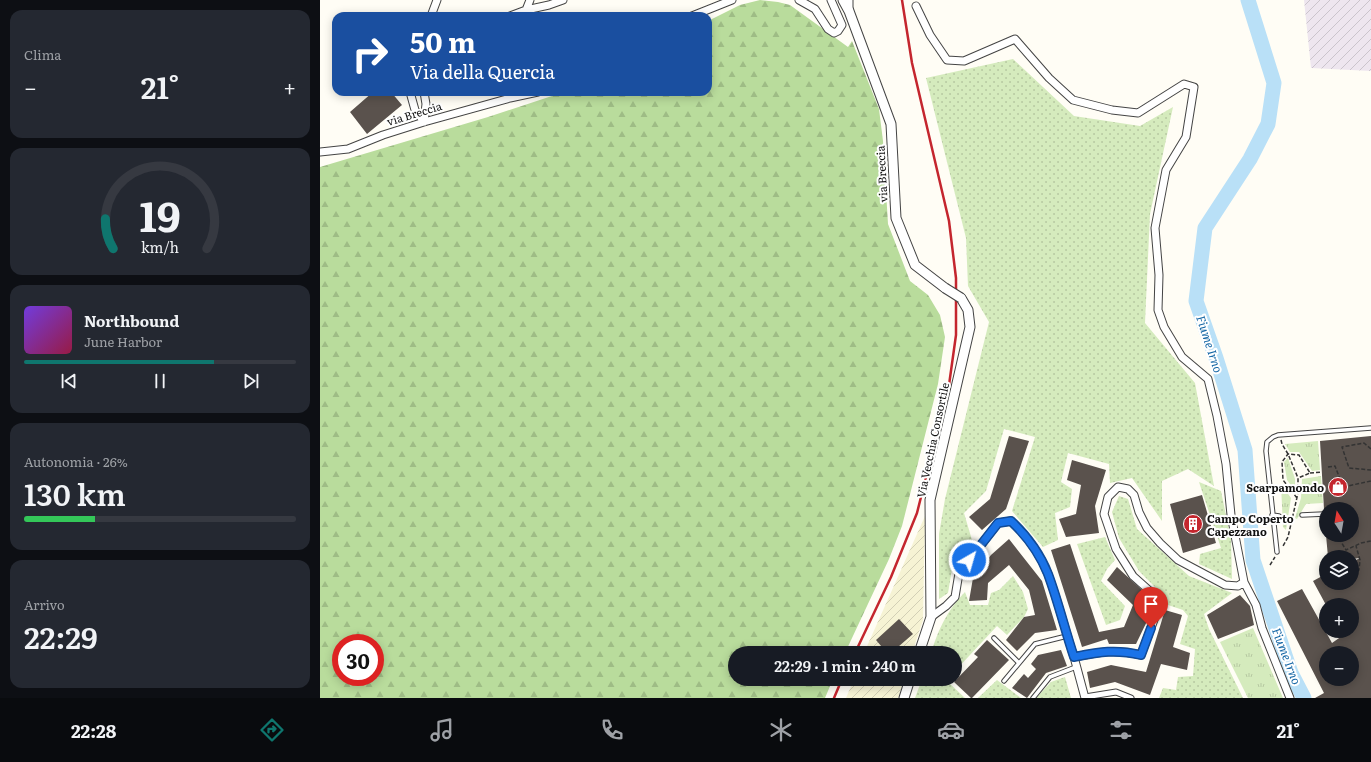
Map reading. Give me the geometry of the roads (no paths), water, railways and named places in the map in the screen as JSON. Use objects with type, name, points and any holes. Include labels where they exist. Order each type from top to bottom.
[{"type":"street","points":[[432,12],[437,0]]},
{"type":"street","points":[[526,10],[530,0]]},
{"type":"street","points":[[521,12],[562,0]]},
{"type":"street","points":[[702,12],[732,0]]},
{"type":"street","points":[[799,0],[815,9],[828,29],[834,33],[838,31],[842,25],[830,0]]},
{"type":"street","name":"via Breccia","points":[[843,0],[849,11],[891,124],[896,218],[915,265],[945,288],[961,298],[968,310],[970,327]]},
{"type":"street","points":[[849,0],[849,11]]},
{"type":"street","points":[[916,6],[930,35],[947,60],[964,61],[1015,39],[1049,78],[1073,100],[1112,110],[1138,114],[1184,84],[1194,87],[1186,137],[1166,170],[1155,228],[1159,274],[1158,310],[1164,327],[1182,356],[1208,379],[1226,464],[1231,515],[1244,582],[1256,605],[1262,628],[1290,698]]},
{"type":"street","points":[[411,96],[415,110],[424,122]]},
{"type":"street","points":[[424,122],[426,104],[425,96]]},
{"type":"street","name":"via Breccia","points":[[320,152],[348,149],[383,135],[424,122],[519,96]]},
{"type":"street","name":"Via Vecchia Consortile","points":[[921,646],[931,617],[930,500],[970,327]]},
{"type":"street","points":[[1074,657],[1110,651],[1141,655],[1161,601],[1133,576],[1116,549],[1104,514],[1108,497],[1118,487],[1128,489],[1134,495],[1139,512],[1148,528],[1160,543],[1178,560],[1225,585],[1238,586],[1244,582]]},
{"type":"street","points":[[931,617],[955,597],[959,573],[998,523],[1011,521],[1027,539],[1048,573],[1085,697],[1116,692],[1131,698]]},
{"type":"street","points":[[904,698],[908,686]]},
{"type":"lane","points":[[1277,553],[1266,450],[1267,442],[1278,435],[1371,428]]},
{"type":"lane","points":[[1302,515],[1319,514]]},
{"type":"lane","points":[[1272,515],[1279,516]]},
{"type":"lane","points":[[1004,681],[1035,644],[1067,636]]},
{"type":"lane","points":[[994,638],[1019,662]]},
{"type":"lane","points":[[1033,698],[1050,677],[1076,667]]},
{"type":"waterway","name":"Fiume Irno","points":[[1248,0],[1274,83],[1268,124],[1250,159],[1205,228],[1196,301],[1245,450],[1253,560],[1291,673],[1304,698]]},
{"type":"railway","points":[[858,646],[891,577],[917,513],[949,385],[956,335],[956,278],[949,221],[912,63],[902,0]]},
{"type":"railway","points":[[834,698],[839,686]]},
{"type":"place","name":"Scarpamondo","points":[[1338,487]]},
{"type":"place","name":"Campo Coperto Capezzano","points":[[1193,524]]}]
